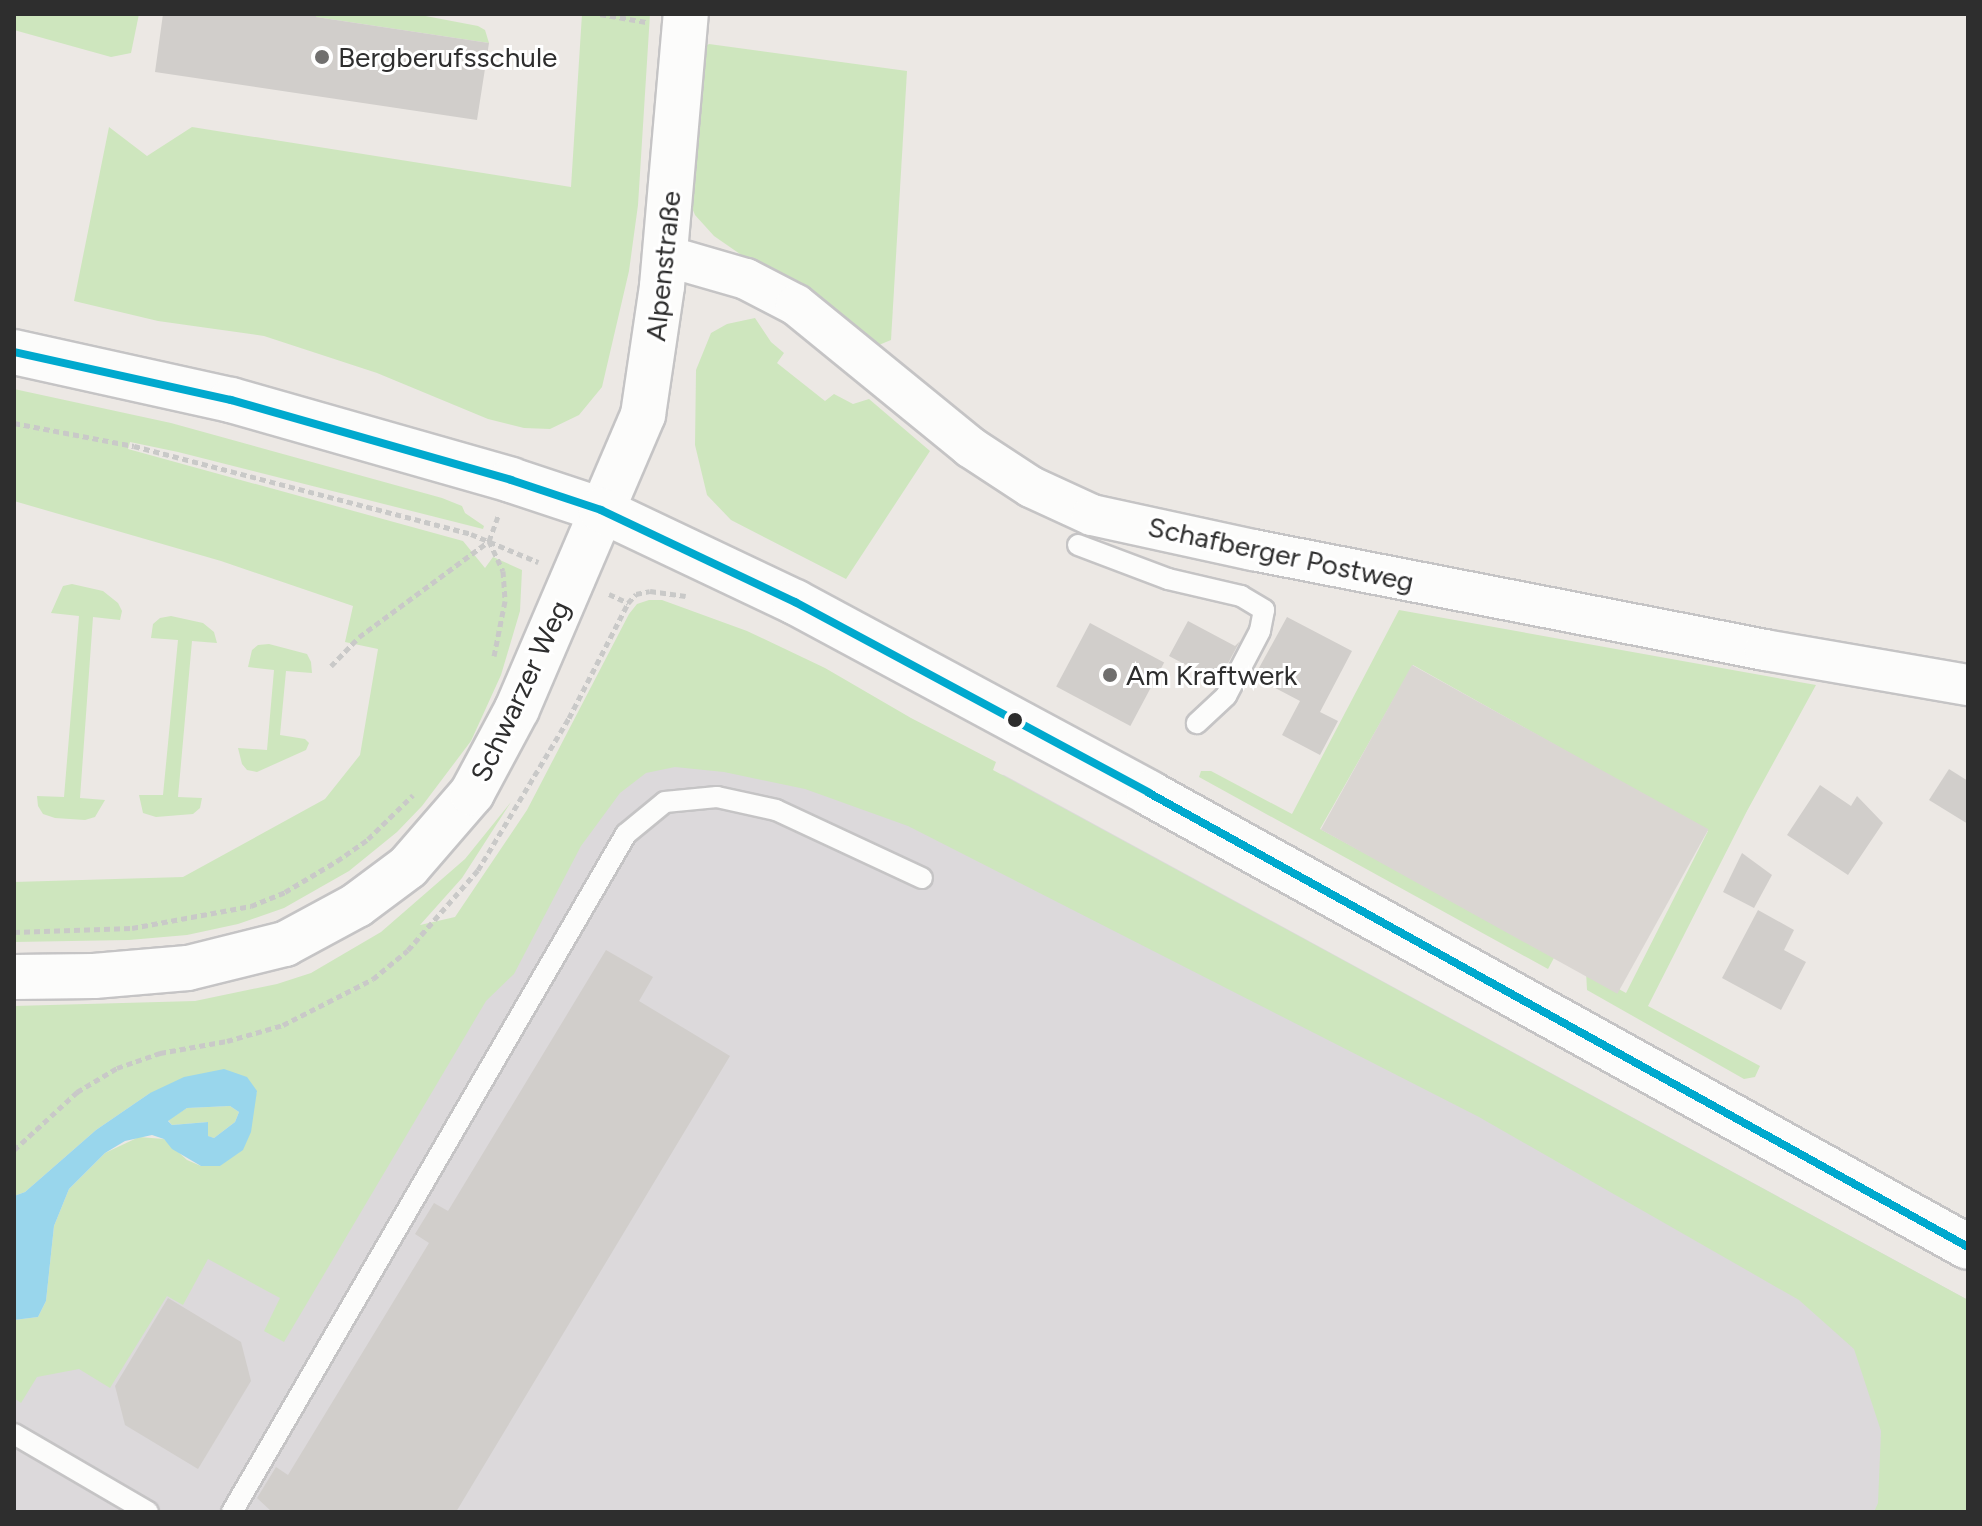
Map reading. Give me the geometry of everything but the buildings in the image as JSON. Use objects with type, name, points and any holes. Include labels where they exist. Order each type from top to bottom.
[{"type":"main road","name":"Alpenstraße","points":[[601,510],[643,415],[655,349],[686,14]]},
{"type":"main road","points":[[14,352],[231,400],[511,480],[601,510],[795,602],[1968,1247]]},
{"type":"main road","name":"Schwarzer Weg","points":[[14,977],[94,976],[188,968],[285,944],[357,905],[408,867],[472,793],[517,709],[601,510]]},
{"type":"street","name":"Schafberger Postweg","points":[[663,255],[746,279],[796,305],[847,343],[970,447],[1031,487],[1092,515],[1268,554],[1765,650],[1968,685]]},
{"type":"lane","points":[[1078,545],[1168,579],[1241,596],[1264,610],[1260,631],[1226,696],[1197,723]]},
{"type":"lane","points":[[232,1512],[626,834],[665,802],[717,797],[776,810],[922,878]]},
{"type":"lane","points":[[14,1434],[148,1512]]},
{"type":"path","points":[[14,423],[134,446],[489,541]]},
{"type":"path","points":[[489,541],[503,571],[505,601],[492,663]]},
{"type":"path","points":[[331,666],[359,637],[489,541]]},
{"type":"path","points":[[628,603],[636,594],[650,591],[688,597]]},
{"type":"path","points":[[14,932],[132,928],[251,906],[285,892],[337,861],[368,839],[417,792]]},
{"type":"shaded area","points":[[1412,665],[1708,829],[1617,994],[1321,829]]},
{"type":"shaded area","points":[[602,721],[1004,775],[1968,1300],[1968,1512],[14,1512],[14,1364],[401,996]]},
{"type":"green space","points":[[14,14],[139,14],[131,53],[111,57],[14,30]]},
{"type":"green space","points":[[316,14],[415,14],[478,26],[485,30],[489,43],[316,17]]},
{"type":"green space","points":[[582,14],[650,14],[638,205],[629,271],[602,387],[579,415],[550,429],[524,428],[488,419],[377,373],[264,336],[158,321],[74,301],[109,127],[147,156],[192,127],[571,187]]},
{"type":"green space","points":[[709,44],[907,71],[891,340],[874,347],[714,236],[695,215],[690,203],[698,51]]},
{"type":"green space","points":[[755,318],[771,342],[784,353],[777,363],[825,401],[834,394],[853,404],[869,399],[930,451],[846,579],[731,520],[707,495],[695,445],[696,370],[711,333],[727,324]]},
{"type":"green space","points":[[14,389],[171,423],[442,498],[462,506],[465,513],[484,526],[483,529],[178,452],[130,442],[128,449],[463,541],[485,568],[493,557],[522,570],[520,611],[501,675],[471,741],[422,806],[397,832],[349,871],[284,908],[238,924],[187,935],[129,940],[14,942],[14,882],[183,877],[325,799],[360,755],[378,649],[345,642],[353,606],[221,561],[14,501]]},
{"type":"green space","points":[[72,584],[103,591],[118,603],[122,611],[120,620],[93,617],[80,798],[105,800],[95,817],[85,820],[43,814],[37,796],[64,797],[79,616],[51,613],[63,586]]},
{"type":"green space","points":[[662,600],[747,631],[825,668],[996,762],[993,770],[1968,1300],[1968,1512],[1874,1512],[1878,1503],[1881,1431],[1854,1349],[1799,1300],[1479,1117],[908,826],[805,789],[724,772],[675,767],[646,773],[620,793],[581,846],[514,974],[486,1001],[284,1342],[264,1331],[280,1298],[208,1259],[183,1305],[167,1296],[110,1388],[79,1369],[37,1377],[21,1403],[14,1398],[14,1320],[38,1317],[46,1301],[54,1226],[69,1189],[105,1153],[139,1137],[164,1139],[187,1160],[201,1166],[220,1166],[257,1092],[150,1093],[96,1130],[25,1192],[14,1196],[14,1006],[195,1001],[277,984],[311,973],[381,932],[465,859],[511,802],[462,878],[420,925],[455,917],[527,810],[629,614],[637,604]]},
{"type":"green space","points":[[1399,610],[1816,685],[1747,811],[1648,1006],[1760,1066],[1755,1077],[1744,1079],[1587,990],[1586,971],[1626,993],[1708,831],[1413,665],[1320,829],[1555,956],[1548,969],[1199,777],[1201,771],[1211,771],[1292,814]]},
{"type":"green space","points":[[171,616],[203,623],[214,632],[217,643],[192,641],[178,797],[202,798],[200,808],[193,814],[156,817],[143,813],[139,795],[163,795],[178,640],[151,638],[153,624],[160,618]]},
{"type":"green space","points":[[269,644],[307,654],[311,662],[312,673],[286,671],[280,735],[305,739],[309,743],[306,750],[257,772],[247,770],[242,764],[238,748],[267,750],[274,670],[248,667],[252,650],[258,645]]},
{"type":"green space","points":[[230,1106],[239,1112],[235,1122],[214,1138],[207,1136],[208,1122],[172,1125],[168,1120],[187,1108]]},
{"type":"water","points":[[224,1069],[247,1077],[257,1091],[251,1132],[243,1150],[220,1166],[201,1166],[172,1149],[164,1139],[152,1135],[125,1141],[105,1153],[69,1189],[54,1226],[46,1301],[38,1317],[14,1320],[14,1196],[25,1192],[96,1130],[150,1093],[184,1077]],"holes":[[[230,1106],[239,1112],[235,1122],[214,1138],[208,1136],[208,1122],[172,1125],[168,1121],[187,1108]]]},
{"type":"transit line","points":[[14,352],[231,400],[511,480],[601,510],[795,602],[1149,793],[1968,1247]]},
{"type":"place","name":"Bergberufsschule","points":[[322,57]]},
{"type":"place","name":"Am Kraftwerk","points":[[1110,675]]}]
